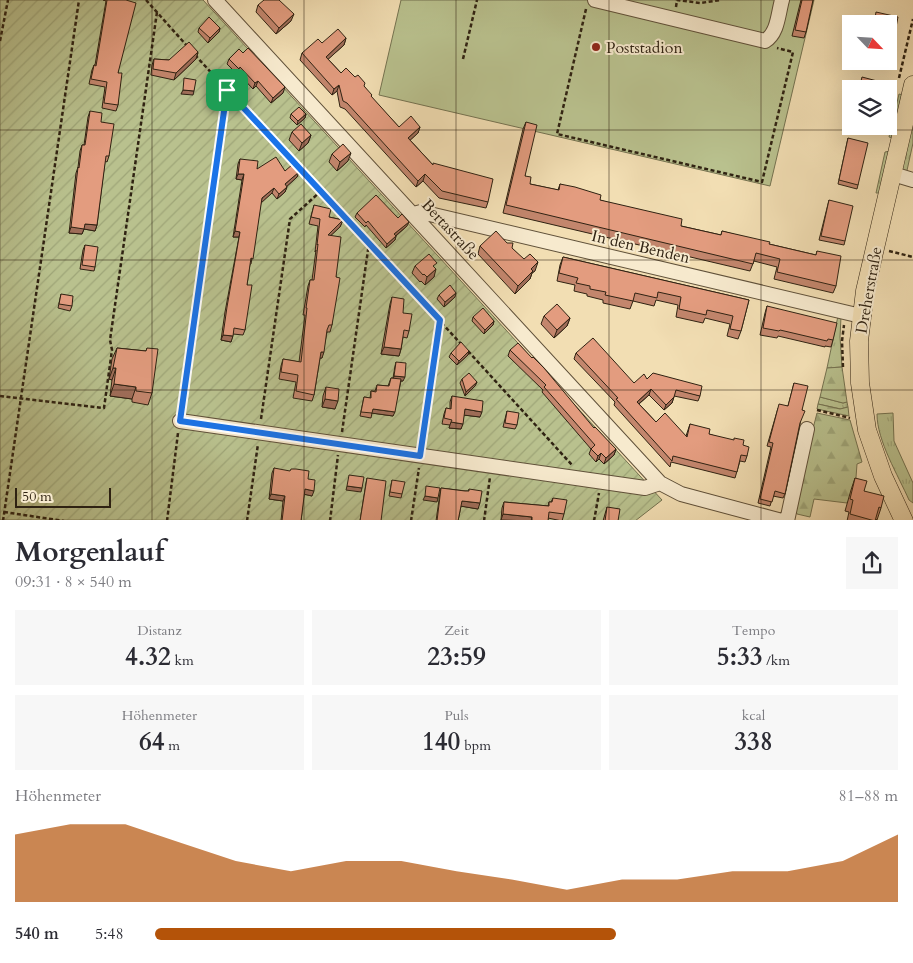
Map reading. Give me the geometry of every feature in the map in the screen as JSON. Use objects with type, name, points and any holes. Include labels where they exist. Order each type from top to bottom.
[{"type":"main road","name":"Dreherstraße","points":[[904,520],[883,476],[867,430],[859,370],[861,316],[865,291],[893,174],[906,84]]},
{"type":"street","name":"Bertastraße","points":[[215,0],[660,483],[681,494],[782,520]]},
{"type":"street","points":[[595,0],[765,41],[774,32],[782,0]]},
{"type":"street","points":[[893,174],[913,180]]},
{"type":"street","name":"In den Benden","points":[[413,214],[421,212],[861,316]]},
{"type":"street","points":[[180,421],[645,488],[660,483]]},
{"type":"street","points":[[787,520],[807,430]]},
{"type":"path","points":[[0,41],[8,0]]},
{"type":"path","points":[[3,520],[79,0]]},
{"type":"path","points":[[146,0],[189,47]]},
{"type":"path","points":[[463,58],[477,0]]},
{"type":"path","points":[[588,0],[557,134],[762,182],[792,52],[773,47],[767,40]]},
{"type":"path","points":[[677,0],[700,3],[721,0]]},
{"type":"path","points":[[0,396],[104,408],[112,350],[110,340],[157,12]]},
{"type":"path","points":[[906,84],[913,19]]},
{"type":"path","points":[[195,54],[585,480]]},
{"type":"path","points":[[167,520],[227,90]]},
{"type":"path","points":[[247,520],[290,219],[320,191]]},
{"type":"path","points":[[330,520],[369,243]]},
{"type":"path","name":"Dreherstraße","points":[[891,244],[889,251],[913,257]]},
{"type":"path","points":[[411,520],[440,320]]},
{"type":"path","points":[[817,410],[852,418]]},
{"type":"path","points":[[484,520],[492,466]]},
{"type":"path","points":[[594,520],[600,482]]},
{"type":"path","points":[[4,512],[64,520]]},
{"type":"green space","points":[[0,0],[203,0],[662,500],[636,520],[0,520]]},
{"type":"green space","name":"Poststadion","points":[[401,0],[814,0],[770,186],[379,95]]},
{"type":"green space","points":[[899,94],[903,95],[897,121]]},
{"type":"green space","points":[[913,122],[913,143],[906,175],[902,169]]},
{"type":"green space","points":[[890,151],[880,193],[876,193],[885,152]]},
{"type":"green space","points":[[838,316],[841,317],[842,367],[827,368]]},
{"type":"green space","points":[[842,367],[847,402],[843,403],[820,397],[827,368]]},
{"type":"green space","points":[[820,397],[843,403],[847,402],[848,407],[841,409],[818,404]]},
{"type":"green space","points":[[818,404],[840,409],[848,407],[849,416],[817,409]]},
{"type":"green space","points":[[817,413],[850,420],[862,462],[857,464],[855,491],[847,503],[814,499],[810,517],[797,514],[793,506]]},
{"type":"green space","points":[[893,413],[894,441],[913,483],[913,503],[909,500],[880,435],[877,414]]},
{"type":"building","points":[[107,0],[126,0],[136,3],[118,73],[122,73],[118,105],[104,103],[107,82],[91,79],[94,65],[96,66]]},
{"type":"building","points":[[264,0],[279,0],[294,14],[279,28],[258,5]]},
{"type":"building","points":[[802,0],[813,0],[806,32],[795,30]]},
{"type":"building","points":[[876,12],[889,15],[876,15]]},
{"type":"building","points":[[209,17],[220,28],[210,38],[199,28]]},
{"type":"building","points":[[338,29],[346,38],[326,57],[341,73],[346,68],[355,77],[358,75],[365,83],[364,86],[371,96],[399,127],[411,116],[420,127],[408,138],[433,165],[433,163],[493,179],[488,202],[442,191],[425,174],[418,181],[347,103],[343,101],[339,85],[334,89],[302,53],[318,39],[322,43]]},
{"type":"building","points":[[189,42],[198,52],[176,73],[153,69],[154,59],[169,60]]},
{"type":"building","points":[[248,48],[285,87],[273,98],[258,81],[255,83],[240,67],[239,69],[229,59],[239,49],[243,53]]},
{"type":"building","points":[[862,77],[873,80],[861,80]]},
{"type":"building","points":[[184,78],[196,80],[194,91],[183,90]]},
{"type":"building","points":[[299,107],[306,114],[298,121],[291,114]]},
{"type":"building","points":[[90,111],[102,113],[101,122],[114,124],[109,156],[106,156],[97,225],[85,224],[84,229],[71,227],[78,167],[82,145],[85,145]]},
{"type":"building","points":[[526,122],[537,125],[525,176],[531,177],[530,184],[559,190],[560,184],[575,187],[601,195],[600,200],[682,219],[681,226],[721,235],[722,231],[816,255],[817,251],[841,256],[836,286],[777,272],[780,259],[756,253],[753,264],[506,205]]},
{"type":"building","points":[[301,124],[311,135],[302,143],[292,132]]},
{"type":"building","points":[[848,138],[868,143],[858,185],[839,180]]},
{"type":"building","points":[[343,144],[351,153],[340,162],[332,154]]},
{"type":"building","points":[[276,157],[285,171],[293,164],[299,172],[285,184],[287,187],[279,194],[274,188],[262,198],[247,285],[252,285],[245,330],[234,328],[233,336],[223,335],[240,232],[235,231],[244,174],[238,174],[240,159],[258,161],[257,169]]},
{"type":"building","points":[[376,195],[398,218],[402,214],[409,222],[394,234],[396,236],[387,244],[368,221],[366,223],[357,213]]},
{"type":"building","points":[[829,200],[853,206],[845,241],[821,236]]},
{"type":"building","points":[[314,205],[331,209],[329,217],[343,220],[328,235],[341,237],[336,277],[340,278],[332,325],[329,325],[327,330],[324,352],[321,352],[314,395],[296,391],[298,375],[281,372],[283,359],[301,362],[310,280],[314,280],[318,244],[320,219],[311,217]]},
{"type":"building","points":[[496,231],[507,243],[513,243],[512,248],[524,259],[530,254],[538,262],[531,269],[533,271],[518,286],[480,246]]},
{"type":"building","points":[[85,245],[98,247],[95,267],[82,265]]},
{"type":"building","points":[[429,254],[437,263],[433,266],[436,269],[427,277],[415,266]]},
{"type":"building","points":[[563,257],[749,300],[741,331],[730,329],[733,316],[707,310],[706,315],[679,309],[681,297],[658,292],[657,298],[635,293],[633,301],[605,295],[606,292],[590,289],[590,286],[576,283],[578,278],[559,273]]},
{"type":"building","points":[[450,285],[456,293],[445,302],[439,295]]},
{"type":"building","points":[[61,294],[73,296],[72,306],[59,304]]},
{"type":"building","points":[[392,297],[404,299],[403,313],[412,314],[409,331],[404,330],[401,349],[384,347]]},
{"type":"building","points":[[557,304],[570,318],[557,330],[544,316]]},
{"type":"building","points":[[767,306],[837,323],[833,340],[828,339],[827,341],[763,328]]},
{"type":"building","points":[[483,308],[494,321],[485,330],[473,317]]},
{"type":"building","points":[[593,338],[634,383],[644,374],[647,379],[653,373],[702,386],[700,396],[676,390],[674,397],[666,405],[651,389],[637,402],[656,422],[665,413],[687,437],[690,424],[710,429],[709,434],[734,440],[734,438],[744,440],[743,445],[749,447],[747,456],[741,455],[737,472],[673,456],[672,461],[576,353]]},
{"type":"building","points":[[461,342],[469,351],[459,361],[451,353]]},
{"type":"building","points":[[518,343],[544,368],[594,428],[616,449],[606,458],[601,453],[598,456],[591,449],[595,445],[544,387],[546,385],[510,350]]},
{"type":"building","points":[[117,348],[146,351],[147,348],[158,349],[152,393],[136,391],[136,387],[114,384],[116,368],[113,368]]},
{"type":"building","points":[[396,362],[406,363],[405,377],[394,376]]},
{"type":"building","points":[[469,373],[477,382],[466,392],[462,379]]},
{"type":"building","points":[[391,378],[401,379],[395,412],[373,409],[372,413],[361,412],[364,397],[371,398],[371,391],[376,392],[377,385],[389,386]]},
{"type":"building","points":[[794,383],[808,386],[802,410],[805,411],[800,423],[785,494],[775,491],[772,502],[760,499],[773,443],[769,442],[779,404],[788,406]]},
{"type":"building","points":[[326,387],[339,389],[338,401],[325,399]]},
{"type":"building","points":[[452,396],[483,401],[482,412],[465,409],[463,424],[451,422],[452,420],[444,418],[446,408],[451,409]]},
{"type":"building","points":[[507,411],[519,413],[517,425],[505,423]]},
{"type":"building","points":[[274,468],[290,471],[291,469],[296,469],[309,471],[308,479],[315,480],[314,491],[305,489],[301,520],[282,520],[285,496],[271,494]]},
{"type":"building","points":[[349,475],[364,477],[362,488],[347,486]]},
{"type":"building","points":[[367,478],[386,481],[381,520],[360,520]]},
{"type":"building","points":[[855,478],[867,481],[864,491],[884,496],[875,520],[850,514],[853,500],[850,499]]},
{"type":"building","points":[[392,480],[405,482],[402,494],[390,492]]},
{"type":"building","points":[[426,486],[440,488],[438,498],[425,496]]},
{"type":"building","points":[[441,488],[482,491],[480,503],[462,501],[458,520],[437,520]]},
{"type":"building","points":[[553,498],[567,500],[564,514],[549,512],[548,520],[532,520],[532,517],[503,514],[504,502],[549,506],[549,502],[552,502]]},
{"type":"building","points":[[607,507],[620,509],[618,520],[605,520]]},
{"type":"place","name":"Poststadion","points":[[596,47]]},
{"type":"route","points":[[227,90],[440,320],[420,456],[180,421],[227,90]]}]
